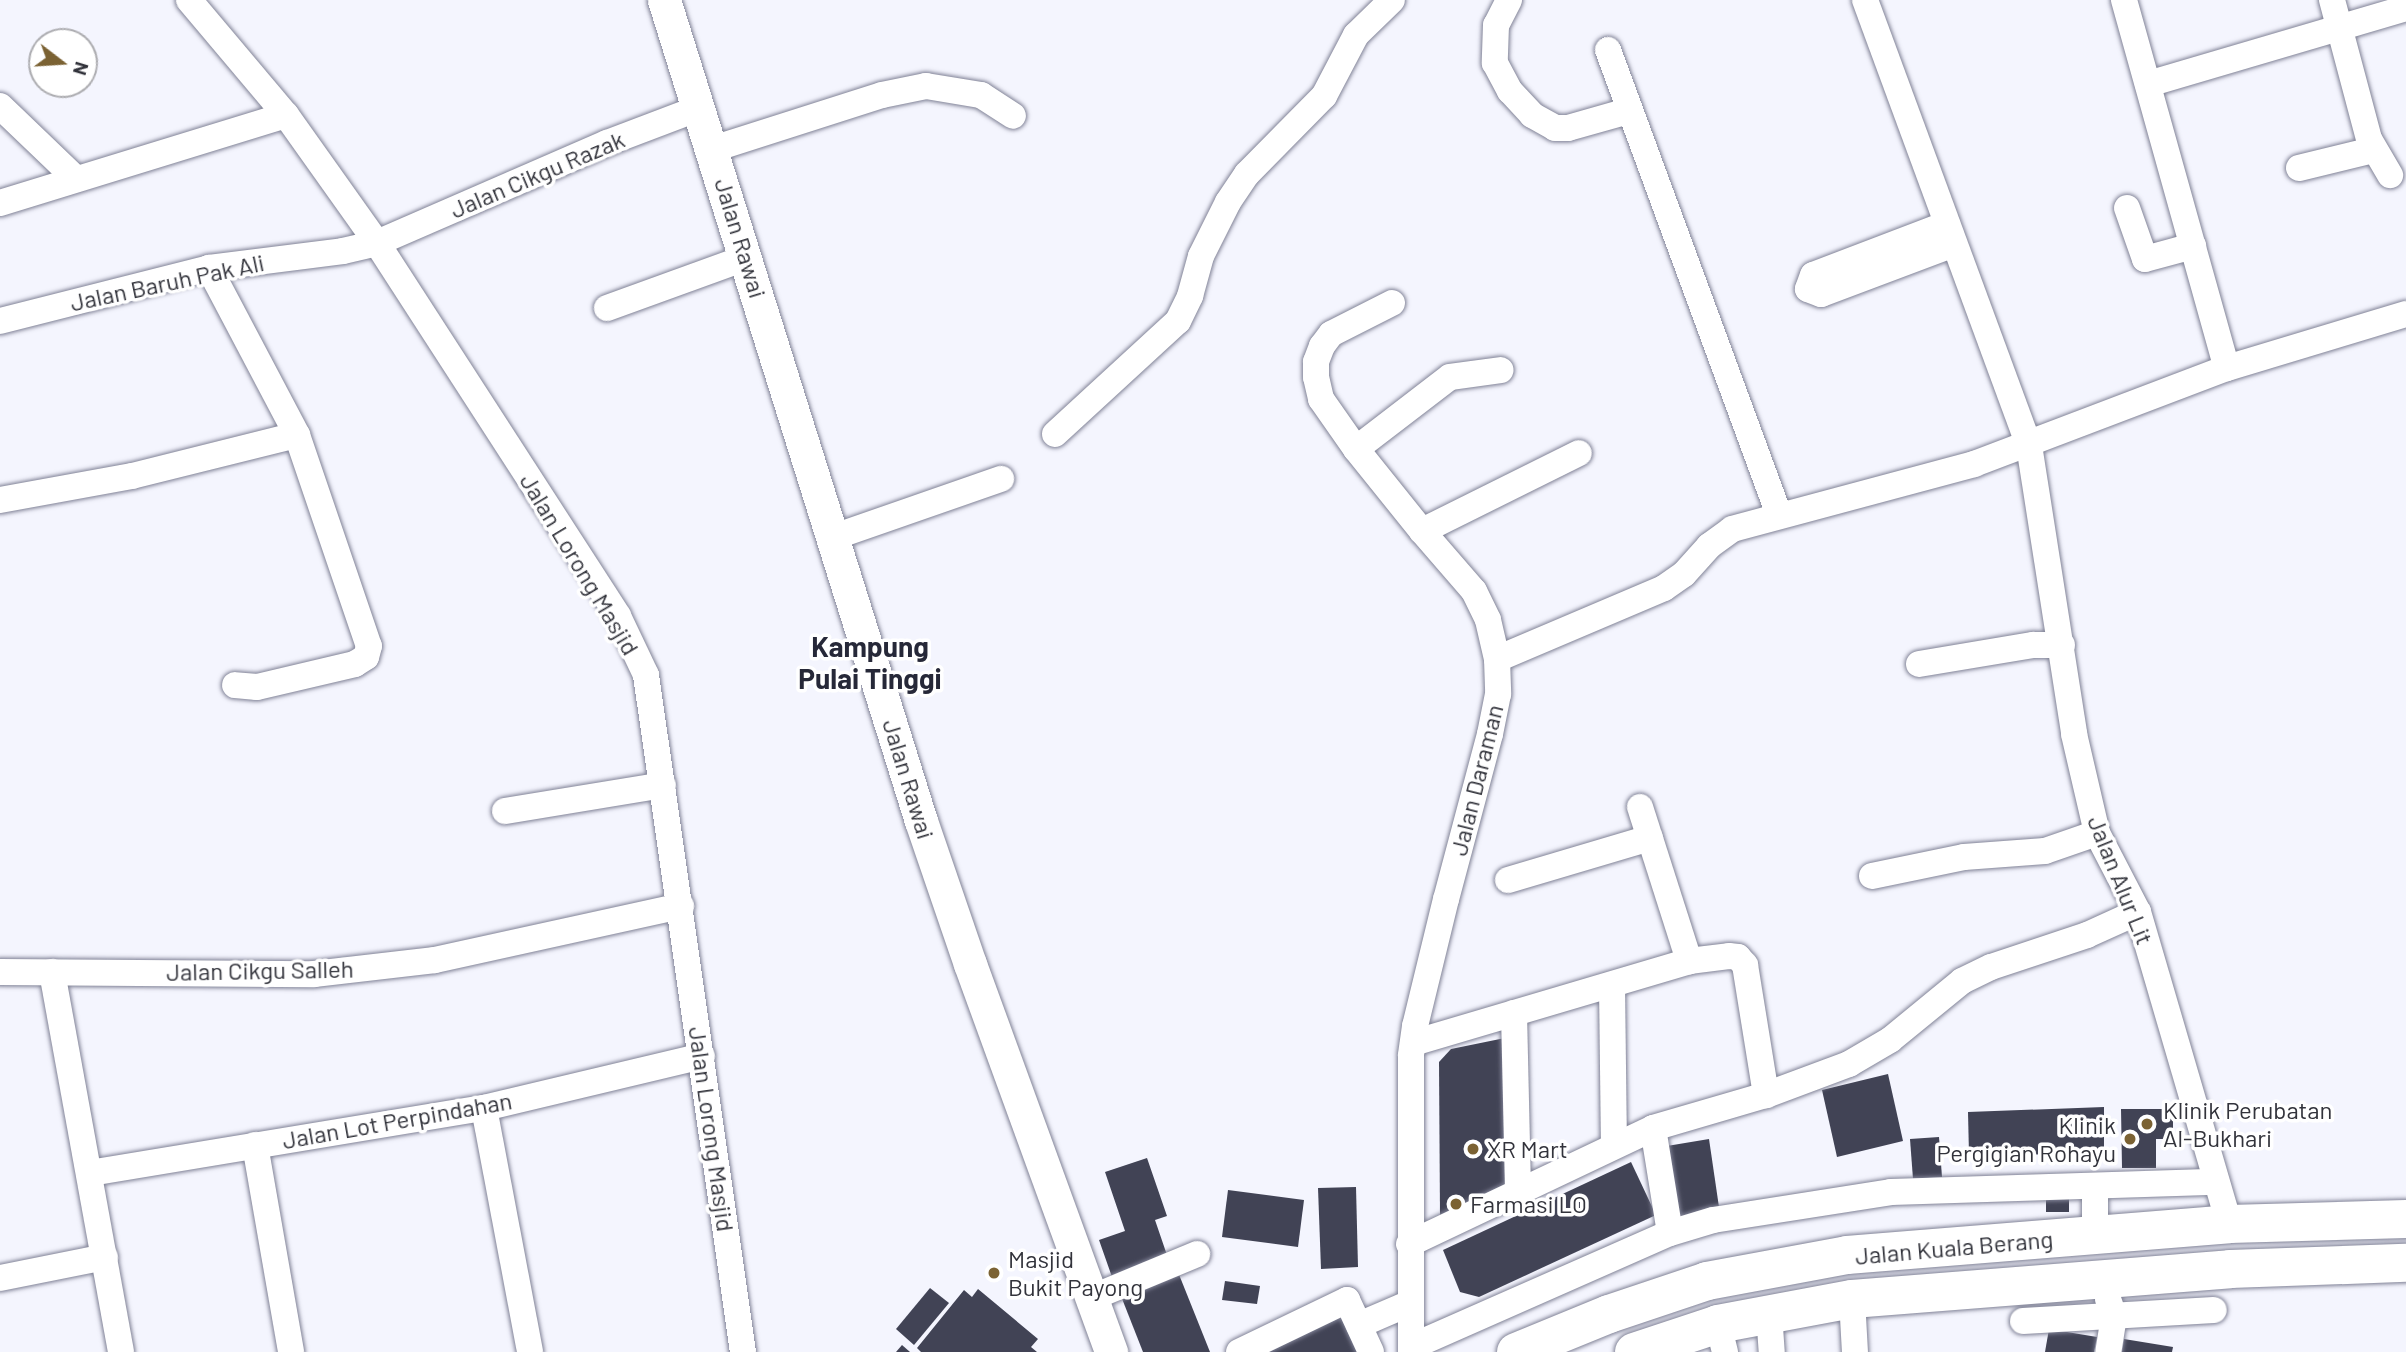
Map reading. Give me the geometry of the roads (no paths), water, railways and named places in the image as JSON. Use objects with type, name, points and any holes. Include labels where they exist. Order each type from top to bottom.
[{"type":"highway","name":"Jalan Kuala Berang","points":[[1516,1352],[1609,1314],[1707,1281],[1847,1255],[2229,1224],[2406,1219]]},
{"type":"highway","name":"Jalan Kuala Berang","points":[[1634,1352],[1722,1338],[1769,1313],[1852,1299],[2230,1269],[2406,1263]]},
{"type":"main road","name":"Jalan Rawai","points":[[664,0],[748,257],[926,834],[1111,1352]]},
{"type":"street","name":"Jalan Lorong Masjid","points":[[189,0],[286,116],[377,243],[628,635],[646,675],[652,698],[743,1352]]},
{"type":"street","points":[[1055,434],[1178,321],[1190,296],[1200,256],[1228,202],[1247,174],[1324,96],[1356,35],[1392,0]]},
{"type":"street","points":[[1509,0],[1496,25],[1495,63],[1510,91],[1532,115],[1555,128],[1568,128],[1628,111]]},
{"type":"street","name":"Jalan Alur Lit","points":[[1865,0],[2029,445],[2074,734],[2097,833],[2138,912],[2229,1224]]},
{"type":"street","points":[[2124,0],[2227,368]]},
{"type":"street","points":[[2332,0],[2373,150],[2390,175]]},
{"type":"street","points":[[2148,85],[2406,8]]},
{"type":"street","points":[[1608,50],[1628,111],[1779,515]]},
{"type":"street","points":[[713,149],[882,95],[926,86],[981,94],[1013,116]]},
{"type":"street","points":[[0,106],[76,180]]},
{"type":"street","name":"Jalan Cikgu Razak","points":[[377,243],[607,143],[699,108]]},
{"type":"street","points":[[0,203],[286,116]]},
{"type":"street","points":[[2300,168],[2373,150]]},
{"type":"street","points":[[2127,208],[2145,259],[2193,246]]},
{"type":"street","name":"Jalan Baruh Pak Ali","points":[[0,321],[209,268],[343,251],[377,243]]},
{"type":"street","points":[[607,308],[748,257]]},
{"type":"street","points":[[209,268],[298,435],[369,646],[366,657],[355,664],[257,687],[235,685]]},
{"type":"street","name":"Jalan Daraman","points":[[1392,303],[1331,334],[1316,362],[1321,399],[1356,449],[1474,591],[1488,620],[1497,659],[1498,694],[1413,1043],[1409,1244],[1411,1349]]},
{"type":"street","points":[[1497,659],[1664,588],[1684,574],[1721,536],[1732,529],[1975,464],[2227,368],[2406,314]]},
{"type":"street","points":[[1356,449],[1450,377],[1501,370]]},
{"type":"street","points":[[0,500],[132,476],[298,435]]},
{"type":"street","points":[[1422,531],[1579,453]]},
{"type":"street","points":[[834,537],[1001,479]]},
{"type":"street","points":[[1919,664],[2033,645],[2062,645]]},
{"type":"street","points":[[505,811],[663,785]]},
{"type":"street","points":[[1640,807],[1689,961]]},
{"type":"street","points":[[1872,876],[1964,857],[2045,851],[2097,833]]},
{"type":"street","points":[[1508,880],[1650,838]]},
{"type":"street","name":"Jalan Cikgu Salleh","points":[[0,972],[314,974],[435,960],[681,905]]},
{"type":"street","points":[[1409,1244],[1653,1128],[1766,1095],[1849,1064],[1879,1047],[1962,981],[1991,967],[2087,935],[2138,912]]},
{"type":"street","points":[[1413,1043],[1689,961],[1738,957],[1745,965],[1766,1095]]},
{"type":"street","points":[[52,972],[69,1078],[90,1173],[121,1352]]},
{"type":"street","points":[[1612,985],[1614,1145]]},
{"type":"street","points":[[1514,1013],[1518,1192]]},
{"type":"street","name":"Jalan Lot Perpindahan","points":[[90,1173],[484,1108],[702,1056]]},
{"type":"street","points":[[484,1108],[530,1352]]},
{"type":"street","points":[[1653,1128],[1670,1233]]},
{"type":"street","points":[[255,1145],[292,1352]]},
{"type":"street","points":[[1411,1349],[1670,1233],[1727,1217],[1891,1192],[2216,1182]]},
{"type":"street","points":[[2095,1187],[2095,1235]]},
{"type":"street","points":[[1091,1298],[1197,1254]]},
{"type":"street","points":[[0,1278],[105,1258]]},
{"type":"street","points":[[2099,1279],[2114,1316],[2108,1352]]},
{"type":"street","points":[[1852,1299],[1855,1352]]},
{"type":"street","points":[[1239,1352],[1347,1300],[1371,1352]]},
{"type":"street","points":[[1359,1325],[1410,1303]]},
{"type":"street","points":[[2023,1321],[2214,1310]]},
{"type":"street","points":[[1769,1313],[1772,1352]]},
{"type":"place","name":"Klinik Perubatan Al-Bukhari","points":[[2147,1124]]},
{"type":"place","name":"Klinik Pergigian Rohayu","points":[[2130,1139]]},
{"type":"place","name":"XR Mart","points":[[1473,1149]]},
{"type":"place","name":"Farmasi LO","points":[[1456,1204]]},
{"type":"place","name":"Masjid Bukit Payong","points":[[994,1273]]},
{"type":"district","name":"Kampung Pulai Tinggi","points":[[870,662]]}]
